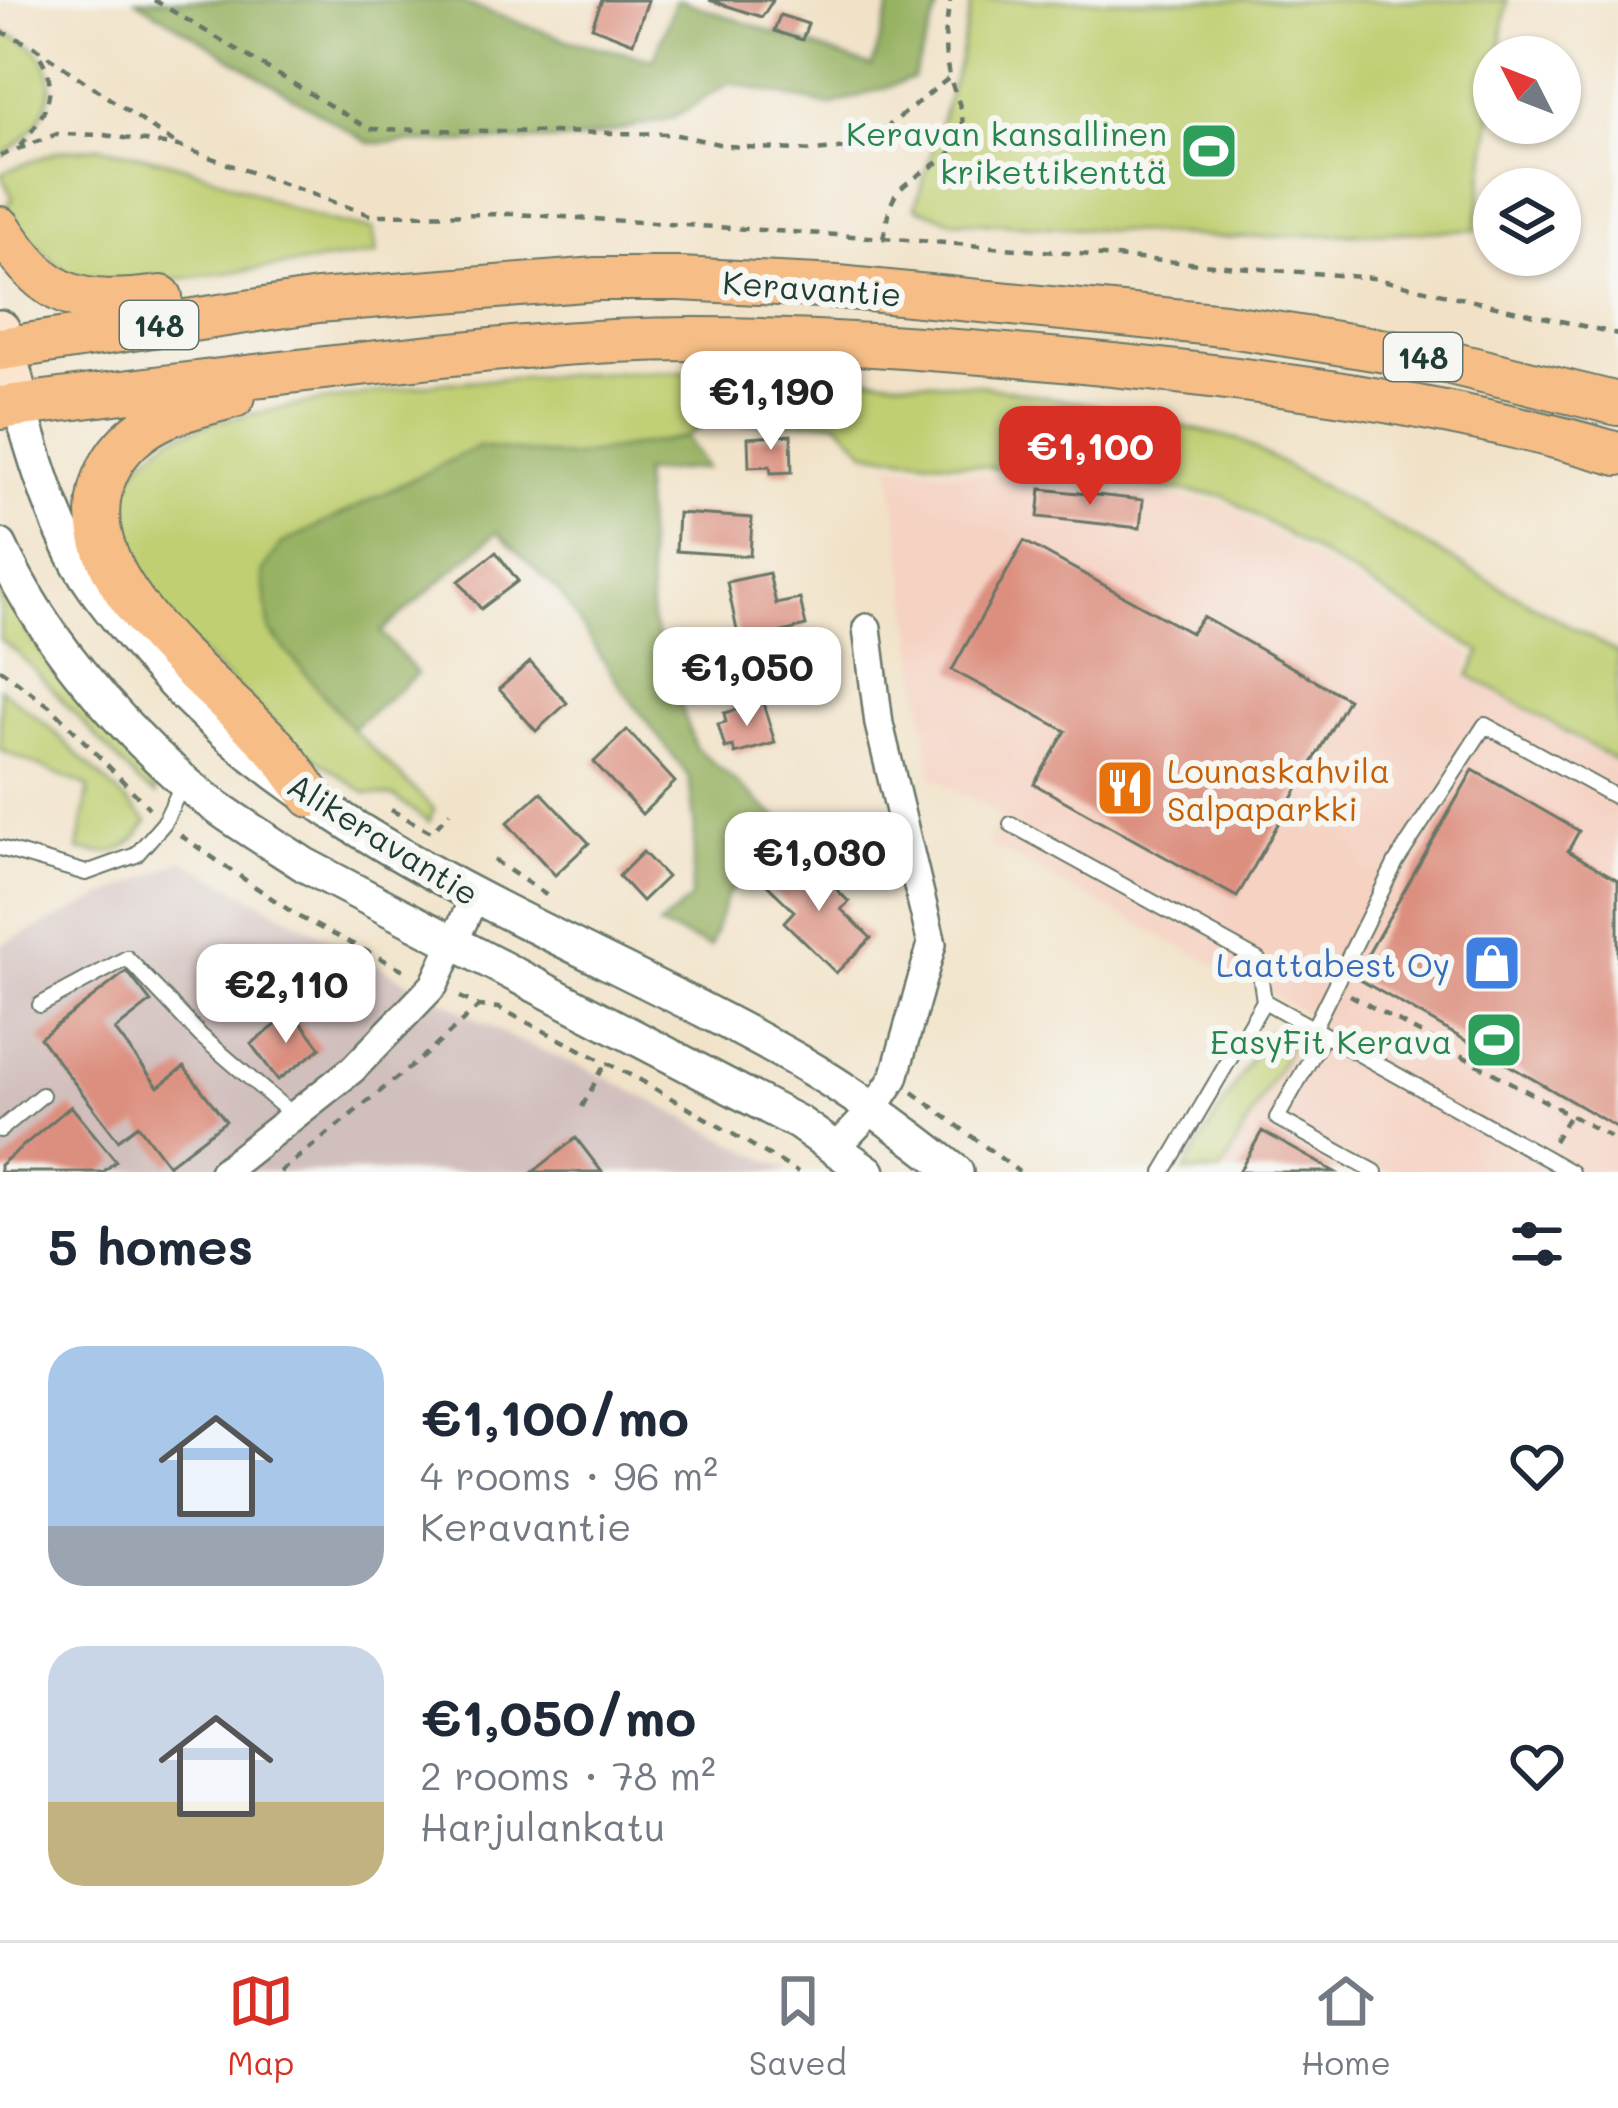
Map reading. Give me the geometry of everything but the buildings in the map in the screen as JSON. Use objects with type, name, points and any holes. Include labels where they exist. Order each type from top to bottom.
[{"type":"main road","points":[[0,228],[40,279],[80,298],[110,304],[211,292],[318,301]]},
{"type":"main road","name":"Keravantie","points":[[1,342],[318,301],[597,279],[680,279],[838,287],[1224,325],[1430,358],[1618,404]]},
{"type":"main road","name":"Keravantie","points":[[10,407],[239,375],[584,343],[692,338],[842,343],[1126,366],[1298,387],[1445,410],[1618,454]]},
{"type":"main road","name":"Alikeravantie","points":[[1,342],[10,407]]},
{"type":"main road","points":[[311,796],[278,751],[191,669],[134,602],[111,563],[97,511],[113,459],[149,426],[327,368]]},
{"type":"street","name":"Alikeravantie","points":[[10,407],[69,546],[114,614],[202,714],[311,796],[475,896],[800,1062],[874,1108],[956,1172]]},
{"type":"street","name":"Alikeravantie","points":[[0,546],[52,635],[112,708],[184,781],[305,865],[673,1054],[799,1123],[868,1172]]},
{"type":"street","points":[[836,1148],[874,1108],[894,1078],[932,944],[879,724],[867,628]]},
{"type":"street","points":[[223,1172],[353,1069],[434,985],[475,896]]},
{"type":"lane","points":[[1375,1172],[1277,1118],[1334,986],[1396,862],[1485,725],[1618,798]]},
{"type":"lane","points":[[0,848],[86,873],[136,855],[164,823],[184,781]]},
{"type":"lane","points":[[1011,824],[1258,960],[1264,1001],[1163,1172]]},
{"type":"lane","points":[[40,1005],[127,958],[201,1036],[294,1116]]},
{"type":"lane","points":[[1264,1001],[1571,1172]]},
{"type":"lane","points":[[0,1130],[43,1095]]},
{"type":"path","points":[[154,0],[369,129],[673,134],[728,146],[814,151],[862,147],[950,78]]},
{"type":"path","points":[[883,238],[901,188],[953,150],[962,131],[961,108],[944,45],[950,0]]},
{"type":"path","points":[[0,32],[32,46],[178,146]]},
{"type":"path","points":[[20,146],[41,121],[50,98],[48,66],[32,46]]},
{"type":"path","points":[[0,156],[57,134],[104,135],[178,146],[370,215],[517,214],[1373,278],[1618,334]]},
{"type":"path","points":[[392,810],[431,832],[450,812]]},
{"type":"path","points":[[1334,986],[1618,1141]]},
{"type":"path","points":[[280,1172],[479,1006]]},
{"type":"path","points":[[582,1107],[606,1062]]},
{"type":"path","points":[[894,1078],[1019,1172]]},
{"type":"shaded area","points":[[890,464],[1223,503],[1472,656],[1463,675],[1618,765],[1618,1172],[1220,1172],[1307,1014],[988,844],[1001,815],[932,777]]},
{"type":"shaded area","points":[[183,860],[510,1037],[603,1076],[790,1172],[0,1172],[0,945]]},
{"type":"green space","points":[[136,0],[455,0],[570,41],[654,59],[676,0],[680,0],[872,67],[892,0],[941,0],[913,78],[830,106],[730,83],[672,118],[578,140],[368,143]]},
{"type":"green space","name":"Keravan kansallinen krikettikenttä","points":[[972,0],[1507,0],[1502,36],[1473,36],[1473,144],[1488,144],[1484,168],[1473,168],[1473,230],[1228,238],[952,221],[915,207],[959,63]]},
{"type":"green space","points":[[0,31],[34,48],[45,62],[50,93],[37,123],[0,156]]},
{"type":"green space","points":[[99,147],[183,166],[307,214],[373,229],[377,254],[131,285],[72,278],[27,237],[6,205],[13,199],[1,173],[58,151]]},
{"type":"green space","points":[[757,371],[978,385],[1083,403],[1240,440],[1618,653],[1618,762],[1469,675],[1481,652],[1224,496],[867,452],[837,421],[706,424],[686,437],[571,457],[477,447],[270,631],[352,729],[434,809],[429,822],[395,797],[365,793],[298,746],[154,609],[114,521],[122,487],[143,459],[170,437],[216,421],[438,383],[612,372]]},
{"type":"green space","points":[[686,437],[706,468],[642,473],[652,620],[695,747],[793,831],[727,895],[710,947],[659,926],[691,899],[695,830],[689,777],[619,685],[561,594],[497,532],[381,632],[417,674],[352,729],[270,631],[262,573],[280,545],[477,447],[571,457]]},
{"type":"green space","points":[[0,584],[53,668],[147,772],[156,794],[139,783],[19,654],[0,640]]},
{"type":"green space","points":[[0,688],[50,728],[147,821],[127,846],[101,853],[78,850],[89,787],[0,750]]},
{"type":"green space","points":[[1267,1032],[1295,1038],[1221,1172],[1183,1172]]},
{"type":"place","name":"Keravan kansallinen krikettikenttä","points":[[1209,151]]},
{"type":"place","name":"Lounaskahvila Salpaparkki","points":[[1125,788]]},
{"type":"place","name":"Laattabest Oy","points":[[1492,963]]},
{"type":"place","name":"EasyFit Kerava","points":[[1494,1040]]}]
